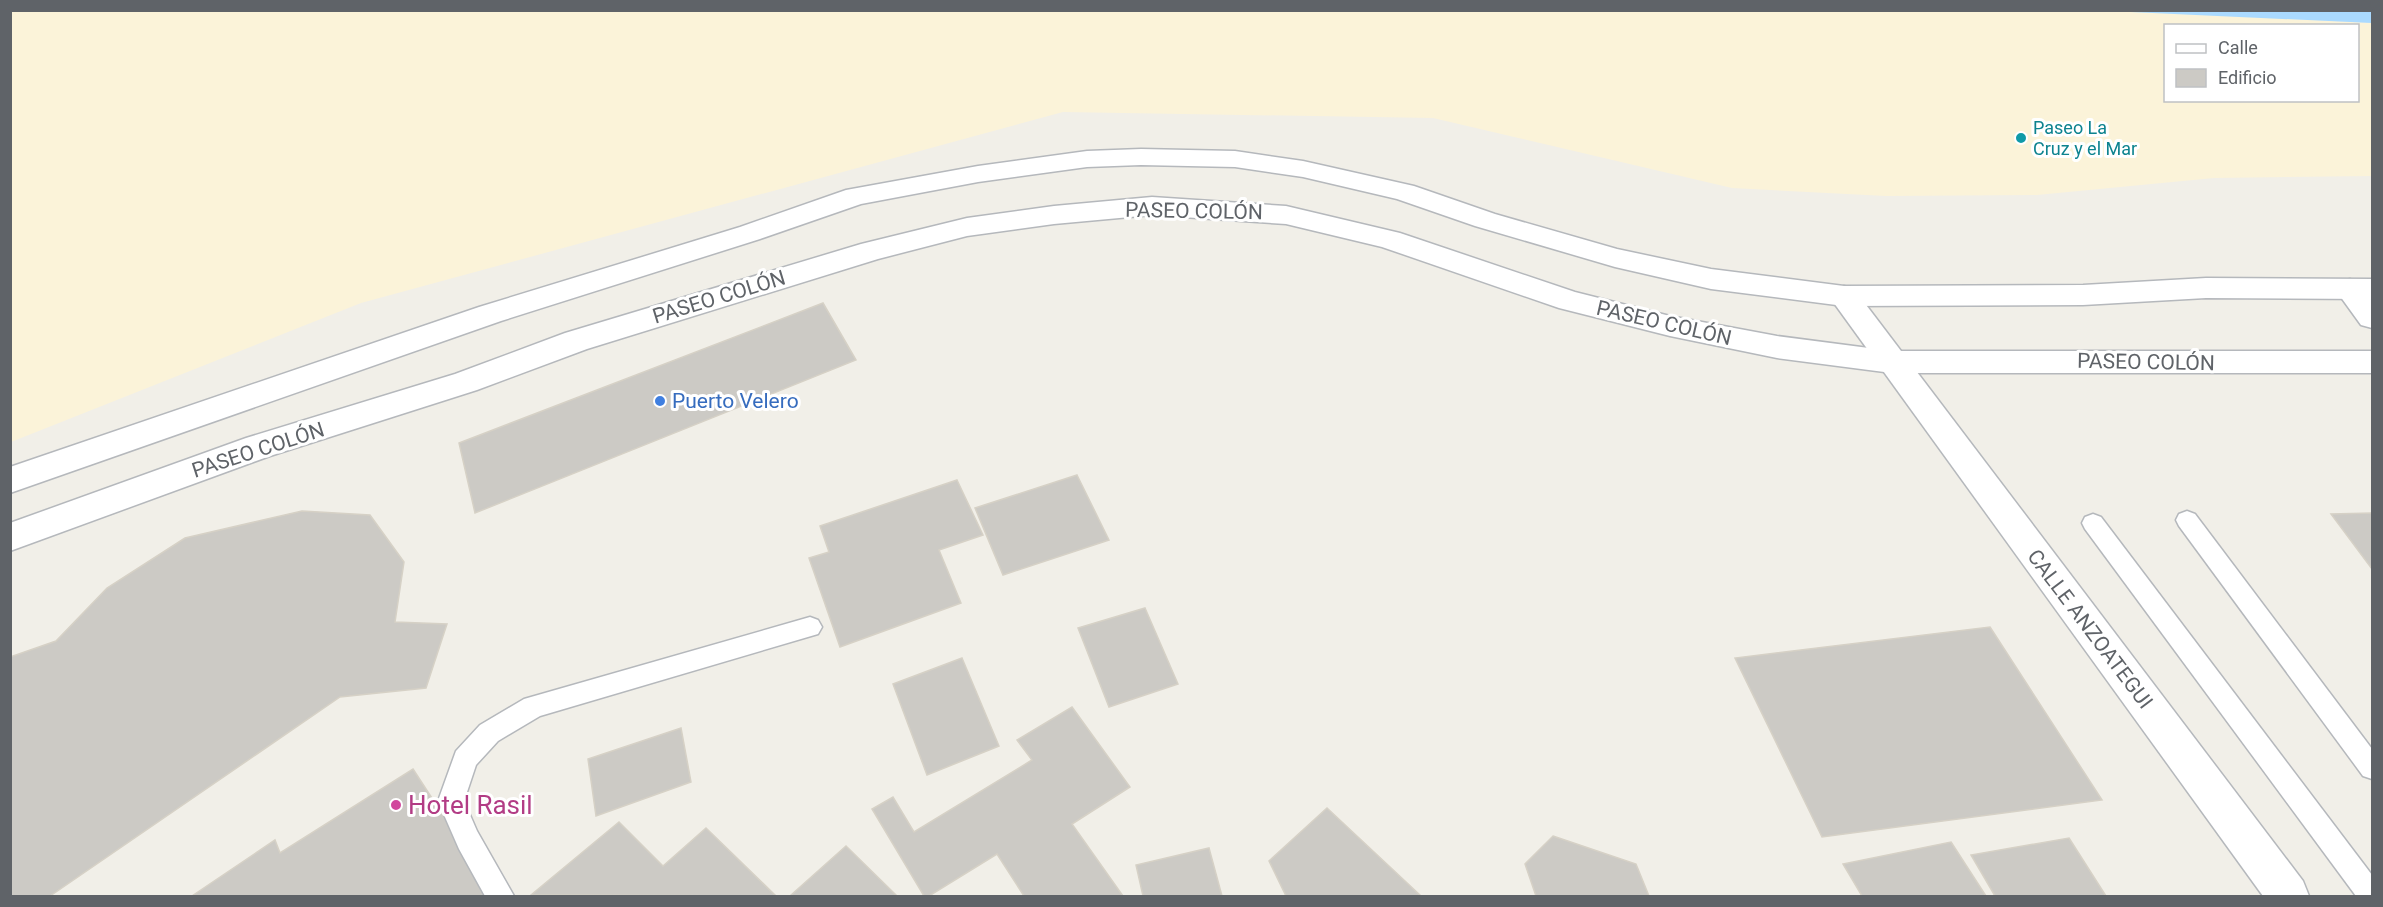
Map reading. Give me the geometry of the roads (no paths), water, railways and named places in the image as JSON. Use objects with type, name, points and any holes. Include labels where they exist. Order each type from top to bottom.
[{"type":"street","points":[[10,480],[479,317],[750,234],[856,196],[978,174],[1087,159],[1141,156],[1235,159],[1303,169],[1404,192],[1485,220],[1615,258],[1711,279],[1844,296],[2083,295],[2206,288],[2361,289],[2373,318]]},
{"type":"street","name":"PASEO COLÓN","points":[[10,537],[258,447],[466,382],[576,341],[850,257],[967,227],[1152,206],[1225,209],[1286,215],[1390,240],[1569,301],[1670,326],[1777,347],[1892,362],[2373,362]]},
{"type":"street","name":"CALLE ANZOATEGUI","points":[[1844,296],[2288,897]]},
{"type":"lane","points":[[2187,520],[2373,768]]},
{"type":"lane","points":[[2093,523],[2373,896]]},
{"type":"lane","points":[[500,897],[468,840],[451,801],[465,759],[489,733],[533,707],[810,627]]},
{"type":"water","points":[[2109,10],[2372,10],[2372,23],[2109,11]]},
{"type":"place","name":"Paseo La Cruz y el Mar","points":[[2021,138]]},
{"type":"place","name":"Puerto Velero","points":[[660,401]]},
{"type":"place","name":"Hotel Rasil","points":[[396,805]]}]
